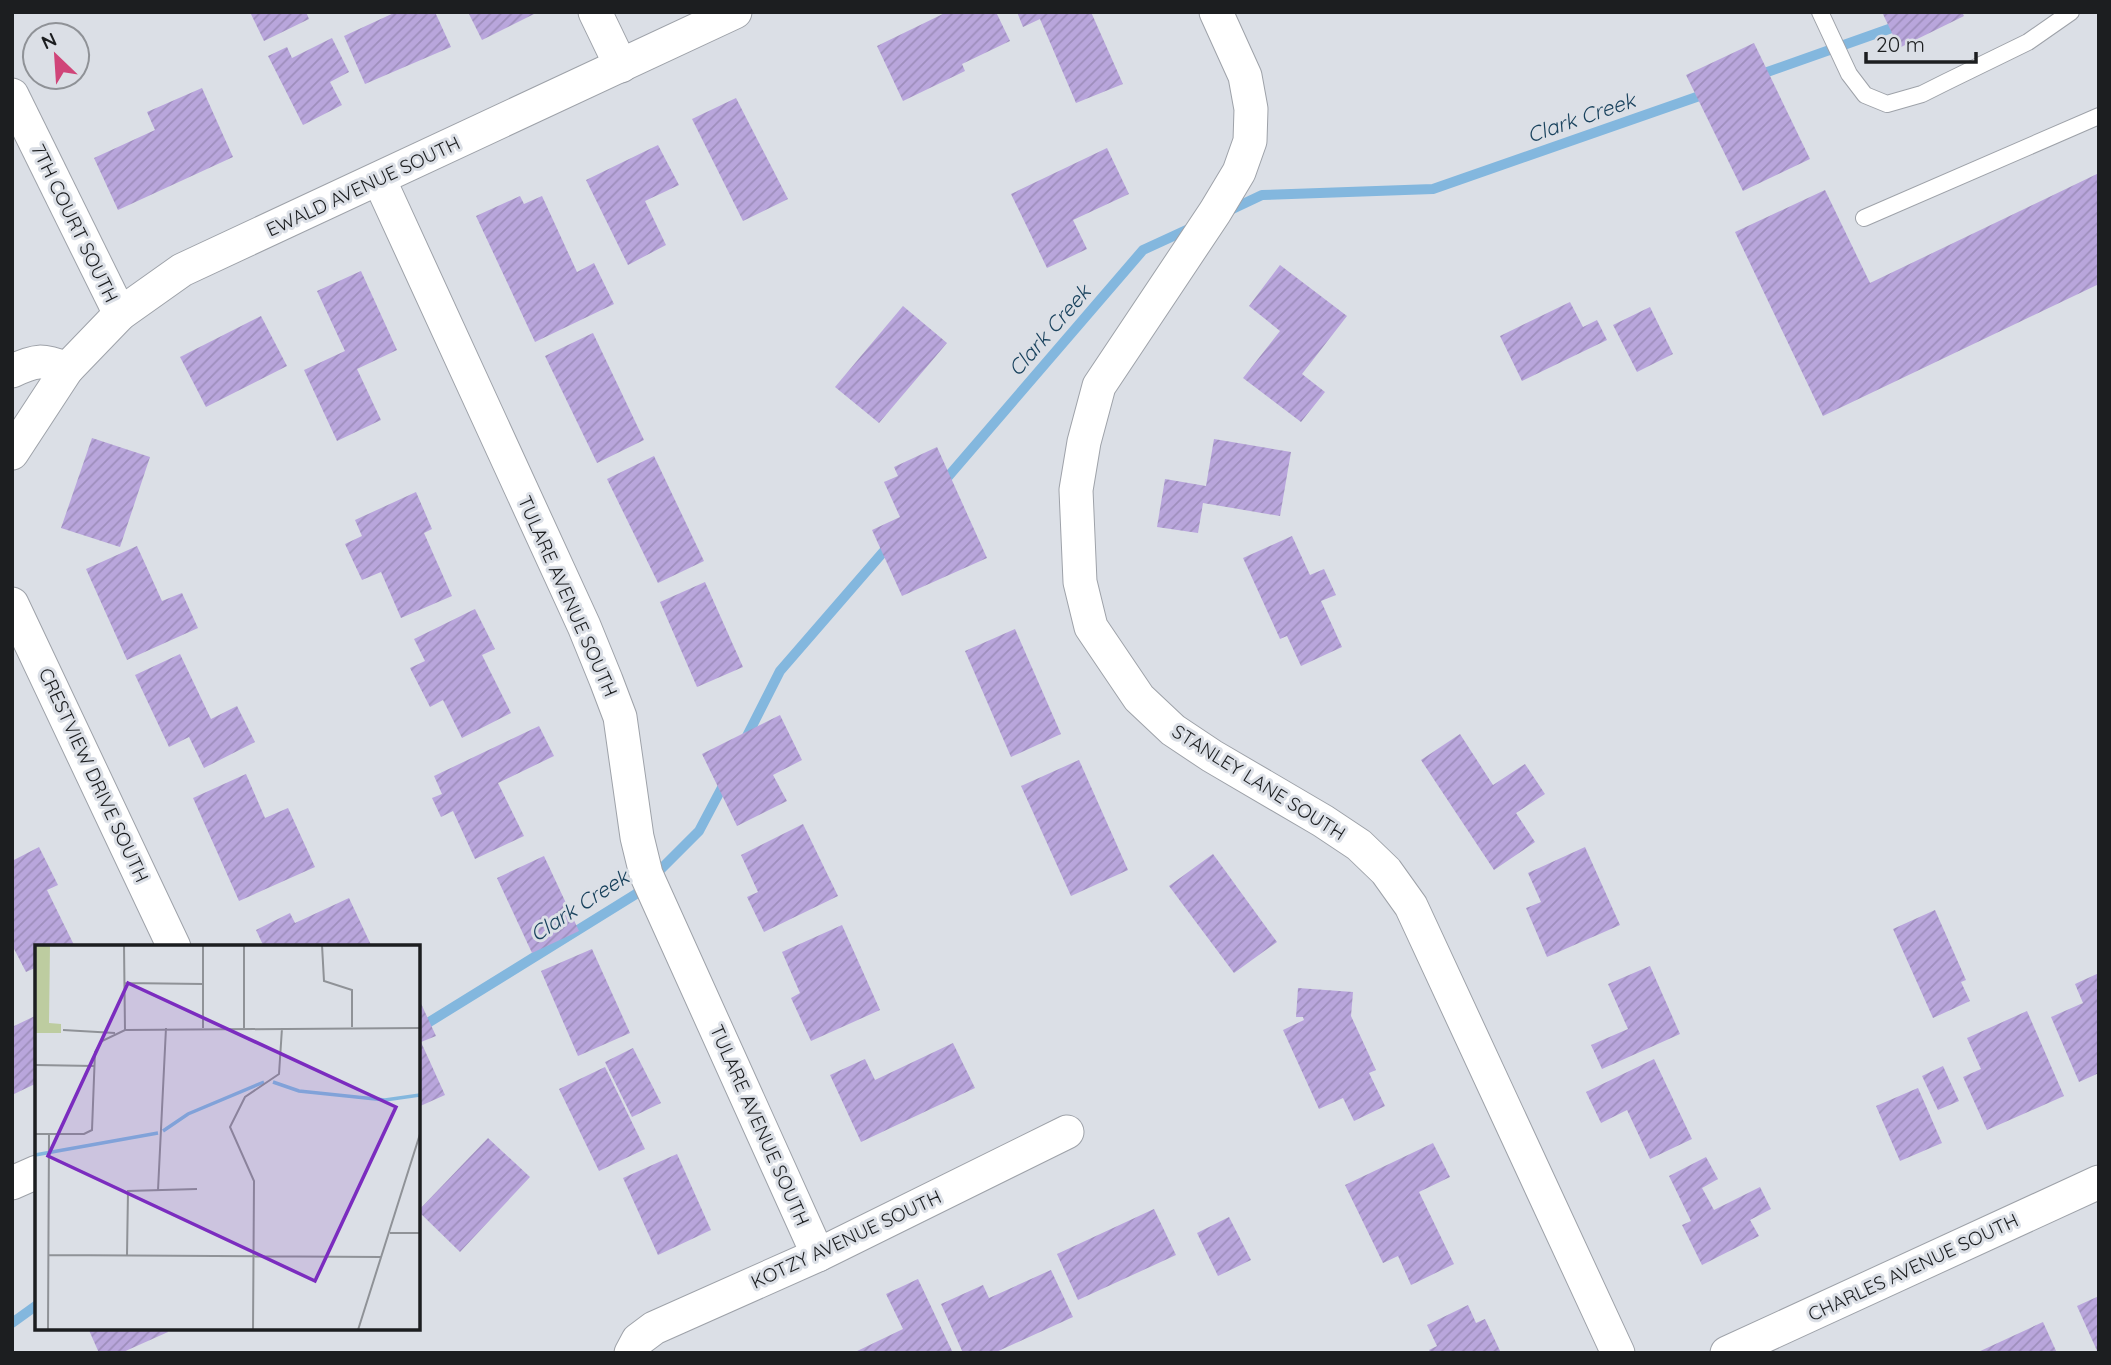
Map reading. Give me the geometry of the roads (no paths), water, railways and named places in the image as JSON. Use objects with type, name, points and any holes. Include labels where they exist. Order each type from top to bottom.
[{"type":"street","points":[[595,12],[621,66]]},
{"type":"street","name":"EWALD AVENUE SOUTH","points":[[67,369],[120,314],[182,270],[735,12]]},
{"type":"street","name":"STANLEY LANE SOUTH","points":[[1216,12],[1245,76],[1251,109],[1250,141],[1239,172],[1215,212],[1099,386],[1084,442],[1076,490],[1080,582],[1091,627],[1139,698],[1173,730],[1323,821],[1359,845],[1386,871],[1411,906],[1618,1353]]},
{"type":"street","name":"7TH COURT SOUTH","points":[[12,95],[120,314]]},
{"type":"street","name":"TULARE AVENUE SOUTH","points":[[379,179],[593,648],[620,717],[637,837],[646,874],[818,1255]]},
{"type":"street","points":[[12,371],[32,362],[47,361],[67,369],[12,453]]},
{"type":"street","name":"CRESTVIEW DRIVE SOUTH","points":[[12,604],[22,649],[173,945]]},
{"type":"street","name":"KOTZY AVENUE SOUTH","points":[[631,1352],[638,1339],[654,1328],[818,1255],[1067,1132]]},
{"type":"street","points":[[12,1183],[35,1173]]},
{"type":"street","name":"CHARLES AVENUE SOUTH","points":[[1727,1353],[2099,1182]]},
{"type":"lane","points":[[1820,12],[1849,74],[1865,95],[1887,104],[1922,94],[2016,48],[2071,12]]},
{"type":"lane","points":[[1864,219],[2099,116]]},
{"type":"waterway","name":"Clark Creek","points":[[1756,76],[1903,24]]},
{"type":"waterway","name":"Clark Creek","points":[[1226,212],[1262,195],[1433,189],[1708,93]]},
{"type":"waterway","name":"Clark Creek","points":[[940,486],[1143,250],[1193,227]]},
{"type":"waterway","name":"Clark Creek","points":[[745,740],[780,671],[891,543]]},
{"type":"waterway","name":"Clark Creek","points":[[420,1028],[636,894],[699,831],[726,780]]},
{"type":"waterway","name":"Clark Creek","points":[[12,1323],[35,1306]]}]
